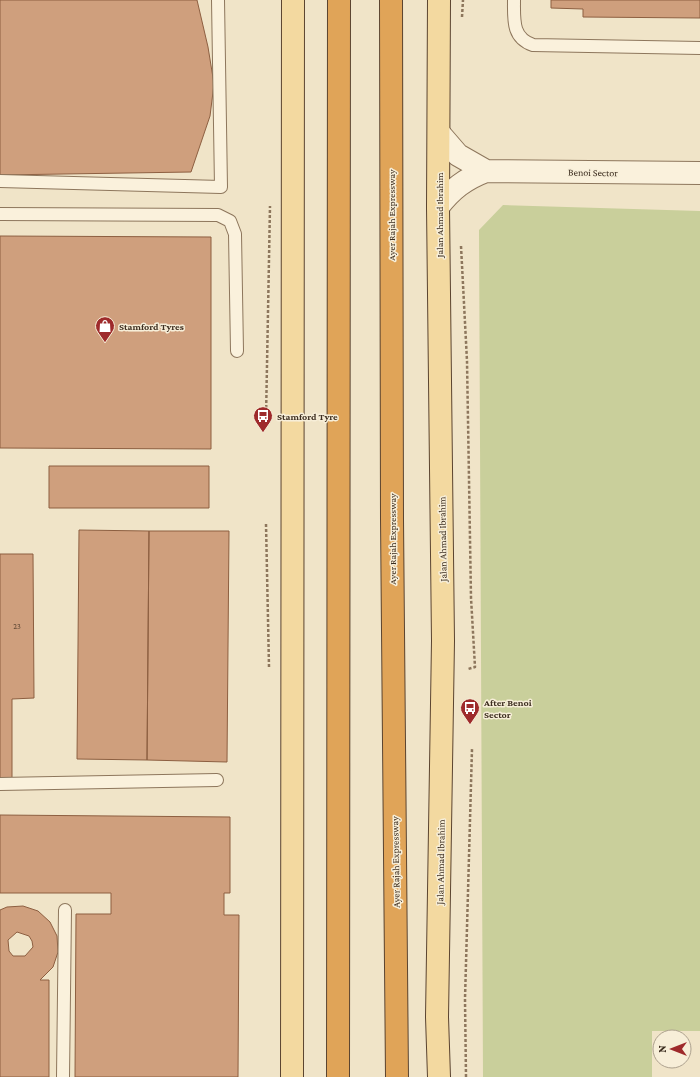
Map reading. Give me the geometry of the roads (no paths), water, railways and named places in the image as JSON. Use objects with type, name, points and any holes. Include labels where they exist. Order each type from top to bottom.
[{"type":"highway","points":[[338,1077],[339,0]]},
{"type":"highway","name":"Ayer Rajah Expressway","points":[[391,0],[392,519],[397,1077]]},
{"type":"main road","points":[[292,1077],[293,0]]},
{"type":"main road","name":"Jalan Ahmad Ibrahim","points":[[439,0],[438,207],[443,632],[437,1017],[439,1077]]},
{"type":"street","name":"Benoi Sector","points":[[439,133],[458,155],[486,171]]},
{"type":"street","name":"Benoi Sector","points":[[438,207],[449,193],[459,184],[486,171],[700,173]]},
{"type":"lane","points":[[0,181],[221,187],[218,0]]},
{"type":"lane","points":[[514,0],[516,30],[523,42],[534,45],[700,48]]},
{"type":"lane","points":[[0,214],[218,215],[230,222],[235,234],[237,351]]},
{"type":"lane","points":[[0,784],[217,780]]},
{"type":"lane","points":[[63,1077],[65,910]]},
{"type":"place","name":"Stamford Tyres","points":[[105,343]]},
{"type":"place","name":"Stamford Tyre","points":[[263,433]]},
{"type":"place","name":"After Benoi Sector","points":[[470,725]]}]
